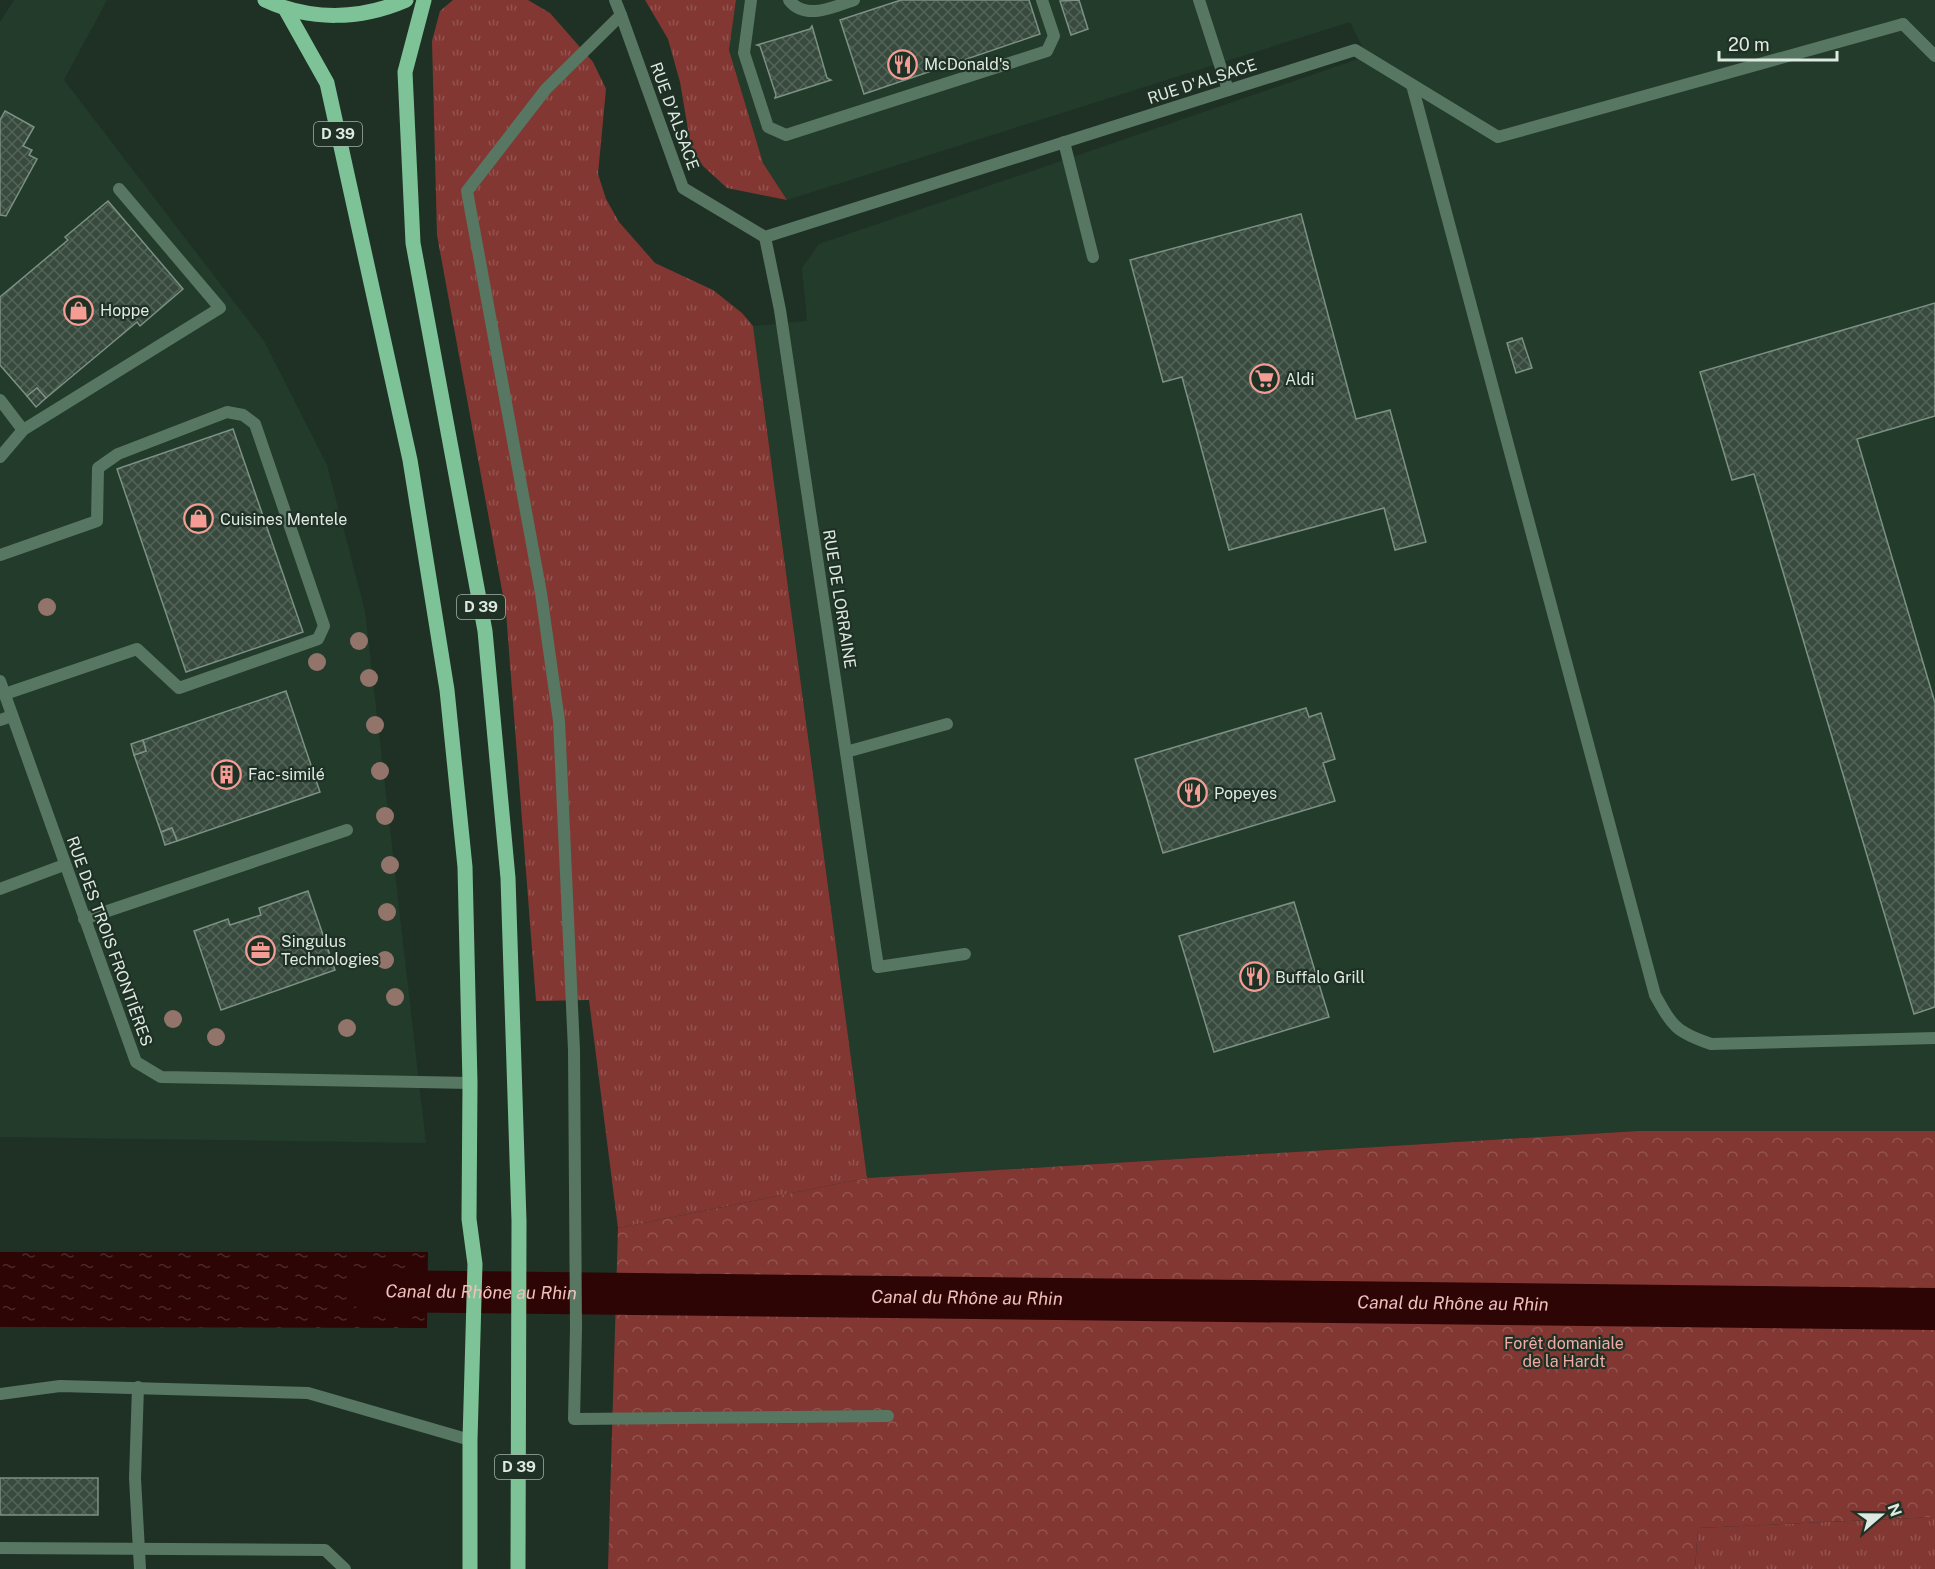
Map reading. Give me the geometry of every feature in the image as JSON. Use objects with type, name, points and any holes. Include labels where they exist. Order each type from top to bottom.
[{"type":"main road","points":[[265,0],[286,10],[334,17],[382,10],[406,0]]},
{"type":"main road","name":"D 39","points":[[424,0],[405,72],[413,243],[485,631],[508,878],[519,1221],[518,1569]]},
{"type":"main road","name":"D 39","points":[[286,10],[327,83],[410,460],[447,690],[465,867],[470,1083],[469,1219],[475,1264],[470,1440],[470,1569]]},
{"type":"street","name":"RUE D'ALSACE","points":[[615,0],[683,188],[765,237],[1355,50],[1498,136],[1903,24],[1935,56]]},
{"type":"street","points":[[751,0],[744,53],[768,127],[786,135],[1047,51],[1054,36],[1042,0]]},
{"type":"street","points":[[789,0],[794,5],[817,13],[854,0]]},
{"type":"street","points":[[1199,0],[1228,90]]},
{"type":"street","points":[[621,15],[546,89],[467,191],[541,593],[558,722],[574,1050],[576,1329],[574,1419],[888,1416]]},
{"type":"street","points":[[1412,85],[1655,995],[1670,1022],[1684,1034],[1711,1044],[1935,1038]]},
{"type":"street","points":[[1064,142],[1093,257]]},
{"type":"street","points":[[0,457],[22,430],[220,308],[119,189]]},
{"type":"street","name":"RUE DE LORRAINE","points":[[765,237],[780,310],[878,967],[965,954]]},
{"type":"street","points":[[0,400],[22,430]]},
{"type":"street","points":[[0,555],[97,521],[98,468],[118,454],[226,412],[243,415],[255,424],[324,626],[318,639],[179,688],[137,649],[5,694]]},
{"type":"street","name":"RUE DES TROIS FRONTIÈRES","points":[[0,681],[5,694],[6,718],[64,866],[136,1062],[161,1077],[470,1083]]},
{"type":"street","points":[[846,752],[947,724]]},
{"type":"street","points":[[84,919],[347,830]]},
{"type":"street","points":[[0,889],[64,866]]},
{"type":"street","points":[[0,1394],[60,1386],[308,1393],[470,1440]]},
{"type":"street","points":[[138,1387],[135,1478],[141,1549],[140,1569]]},
{"type":"street","points":[[0,1548],[325,1550],[345,1569]]},
{"type":"shaded area","points":[[14,0],[107,0],[64,80],[264,341],[327,465],[365,611],[426,1143],[0,1137],[0,22]]},
{"type":"shaded area","points":[[736,0],[1935,0],[1935,1131],[1638,1131],[867,1178],[753,326],[807,321],[802,268],[819,244],[1367,56],[1350,22],[787,200],[763,163],[729,50]]},
{"type":"green space","points":[[453,0],[528,0],[550,13],[593,62],[606,89],[598,174],[606,199],[619,222],[655,263],[713,290],[742,313],[753,326],[867,1178],[618,1228],[589,1000],[536,1001],[506,612],[437,235],[432,41],[440,11]]},
{"type":"green space","points":[[645,0],[736,0],[729,50],[763,163],[787,200],[727,188],[703,166],[691,147],[680,82],[668,39]]},
{"type":"green space","name":"Forêt domaniale de la Hardt","points":[[1638,1131],[1935,1131],[1935,1517],[1698,1528],[1695,1569],[608,1569],[618,1228],[867,1178]]},
{"type":"green space","points":[[1935,1517],[1935,1569],[1695,1569],[1698,1528]]},
{"type":"water","points":[[0,1252],[428,1252],[427,1328],[0,1327]]},
{"type":"building","name":"McDonald's","points":[[901,0],[1029,0],[1040,34],[864,94],[840,20]]},
{"type":"building","points":[[1079,0],[1088,29],[1071,35],[1060,1]]},
{"type":"building","points":[[812,26],[827,78],[831,80],[775,98],[760,46],[757,45],[810,29]]},
{"type":"building","points":[[5,111],[34,127],[23,146],[32,150],[29,155],[37,159],[6,216],[0,215],[0,120]]},
{"type":"building","name":"Hoppe","points":[[108,201],[183,289],[140,326],[137,322],[46,398],[37,388],[27,396],[0,365],[0,297],[68,240],[65,237]]},
{"type":"building","name":"Aldi","points":[[1301,214],[1356,419],[1390,410],[1426,542],[1395,550],[1384,508],[1229,550],[1182,377],[1163,382],[1130,260]]},
{"type":"building","points":[[1935,303],[1935,416],[1857,439],[1935,703],[1935,1007],[1914,1014],[1754,474],[1732,480],[1700,372]]},
{"type":"building","points":[[1522,338],[1532,368],[1516,373],[1507,343]]},
{"type":"building","points":[[37,388],[46,398],[36,407],[27,396]]},
{"type":"building","name":"Cuisines Mentele","points":[[233,429],[303,632],[186,672],[117,469]]},
{"type":"building","name":"Fac-similé","points":[[286,691],[320,792],[177,841],[172,828],[161,832],[134,755],[146,751],[143,740]]},
{"type":"building","points":[[1306,708],[1309,717],[1321,713],[1335,759],[1323,763],[1335,801],[1163,853],[1135,759]]},
{"type":"building","points":[[143,740],[146,751],[134,755],[131,744]]},
{"type":"building","points":[[172,828],[177,841],[165,845],[161,832]]},
{"type":"building","points":[[308,891],[335,970],[221,1010],[194,931],[228,919],[230,925],[261,915],[259,908]]},
{"type":"building","name":"Buffalo Grill","points":[[1294,902],[1329,1017],[1214,1052],[1179,936]]},
{"type":"building","points":[[0,1478],[98,1478],[98,1515],[0,1515]]},
{"type":"waterway","name":"Canal du Rhône au Rhin","points":[[370,1291],[1935,1309]]},
{"type":"place","name":"McDonald's","points":[[903,64]]},
{"type":"place","name":"Hoppe","points":[[79,310]]},
{"type":"place","name":"Aldi","points":[[1264,379]]},
{"type":"place","name":"Cuisines Mentele","points":[[199,519]]},
{"type":"place","name":"Fac-similé","points":[[227,774]]},
{"type":"place","name":"Popeyes","points":[[1193,793]]},
{"type":"place","name":"Singulus Technologies","points":[[260,950]]},
{"type":"place","name":"Buffalo Grill","points":[[1254,977]]}]
